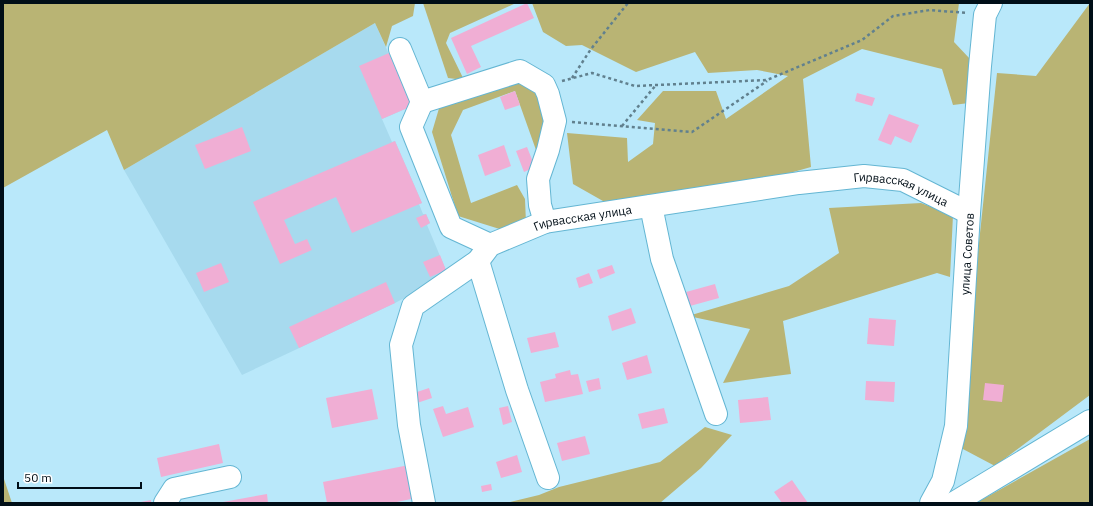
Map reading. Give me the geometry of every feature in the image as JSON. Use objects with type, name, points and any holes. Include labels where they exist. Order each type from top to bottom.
[{"type":"street","name":"улица Советов","points":[[931,503],[943,481],[956,426],[980,66],[988,9]]},
{"type":"street","points":[[400,49],[422,102],[411,127],[451,227],[484,253],[516,390],[548,478]]},
{"type":"street","points":[[422,102],[520,71],[544,85],[555,121],[548,150],[538,179],[540,205],[545,222]]},
{"type":"street","name":"Гирвасская улица","points":[[424,503],[409,425],[401,345],[413,306],[484,253],[545,222],[799,183],[864,176],[903,180],[969,213]]},
{"type":"street","points":[[651,206],[662,259],[716,414]]},
{"type":"street","points":[[954,503],[1090,421]]},
{"type":"street","points":[[165,503],[174,489],[230,477]]},
{"type":"path","points":[[572,78],[591,49],[628,3]]},
{"type":"path","points":[[555,121],[692,132],[767,80],[862,40],[893,16],[930,10],[988,9]]},
{"type":"path","points":[[544,85],[592,73],[635,86],[767,80]]},
{"type":"path","points":[[622,126],[656,85]]},
{"type":"shaded area","points":[[3,3],[415,3],[413,16],[392,26],[386,47],[375,23],[124,170],[107,130],[3,188]]},
{"type":"shaded area","points":[[423,3],[516,3],[450,33],[446,43],[464,80],[448,78]]},
{"type":"shaded area","points":[[532,3],[959,3],[954,42],[970,59],[969,103],[953,105],[942,69],[862,49],[803,79],[811,167],[729,190],[610,205],[573,184],[567,133],[627,138],[628,162],[653,144],[655,123],[637,120],[663,91],[716,91],[726,119],[788,76],[757,70],[708,73],[695,52],[636,72],[582,45],[566,46],[543,32]]},
{"type":"shaded area","points":[[1090,3],[1090,395],[995,466],[961,448],[976,271],[997,73],[1036,76]]},
{"type":"shaded area","points":[[375,23],[412,106],[382,119],[392,142],[395,141],[422,203],[419,204],[423,214],[426,214],[430,223],[427,225],[448,275],[395,303],[242,375],[124,170]]},
{"type":"shaded area","points":[[522,81],[538,95],[547,130],[536,150],[515,91],[463,110],[451,135],[471,203],[517,185],[525,199],[526,223],[506,231],[458,216],[432,132],[440,105]]},
{"type":"shaded area","points":[[921,203],[953,215],[950,277],[937,273],[783,321],[791,374],[723,383],[750,329],[688,316],[789,286],[839,253],[829,208]]},
{"type":"shaded area","points":[[705,427],[732,435],[701,468],[660,503],[506,503],[539,495],[559,487],[660,462]]},
{"type":"shaded area","points":[[1090,439],[1090,503],[976,503]]},
{"type":"shaded area","points":[[3,476],[12,503],[3,503]]},
{"type":"building","points":[[527,3],[534,18],[471,46],[481,67],[467,74],[451,38]]},
{"type":"building","points":[[389,53],[412,106],[382,119],[359,66]]},
{"type":"building","points":[[515,91],[520,105],[505,110],[500,97]]},
{"type":"building","points":[[857,93],[875,98],[872,106],[855,101]]},
{"type":"building","points":[[889,114],[919,125],[911,143],[895,136],[891,145],[878,140]]},
{"type":"building","points":[[242,127],[251,151],[205,169],[195,145]]},
{"type":"building","points":[[395,141],[422,203],[352,233],[336,197],[284,220],[295,244],[307,239],[312,250],[280,264],[253,202]]},
{"type":"building","points":[[504,145],[511,166],[485,176],[478,155]]},
{"type":"building","points":[[527,147],[535,167],[524,172],[516,151]]},
{"type":"building","points":[[426,214],[430,223],[421,228],[416,218]]},
{"type":"building","points":[[440,255],[446,270],[430,277],[423,262]]},
{"type":"building","points":[[221,263],[229,282],[204,292],[196,273]]},
{"type":"building","points":[[612,265],[615,273],[600,279],[597,270]]},
{"type":"building","points":[[589,273],[593,283],[579,288],[576,278]]},
{"type":"building","points":[[386,282],[395,303],[299,348],[289,327]]},
{"type":"building","points":[[715,284],[719,298],[690,306],[686,292]]},
{"type":"building","points":[[631,308],[636,323],[612,331],[608,316]]},
{"type":"building","points":[[869,318],[896,320],[894,346],[867,344]]},
{"type":"building","points":[[555,332],[559,347],[531,353],[527,338]]},
{"type":"building","points":[[647,355],[652,373],[627,380],[622,363]]},
{"type":"building","points":[[570,370],[571,375],[578,374],[583,394],[545,402],[540,382],[556,378],[555,374]]},
{"type":"building","points":[[599,378],[601,389],[589,392],[586,381]]},
{"type":"building","points":[[866,381],[895,382],[894,402],[865,400]]},
{"type":"building","points":[[985,383],[1004,385],[1002,402],[983,400]]},
{"type":"building","points":[[429,388],[432,398],[417,403],[414,393]]},
{"type":"building","points":[[372,389],[378,419],[332,428],[326,398]]},
{"type":"building","points":[[768,397],[771,420],[740,423],[738,400]]},
{"type":"building","points":[[443,406],[446,414],[468,407],[474,427],[443,437],[433,409]]},
{"type":"building","points":[[508,406],[512,422],[503,425],[499,408]]},
{"type":"building","points":[[664,408],[668,423],[642,429],[638,414]]},
{"type":"building","points":[[585,436],[590,454],[562,461],[557,443]]},
{"type":"building","points":[[219,444],[223,463],[161,477],[157,458]]},
{"type":"building","points":[[517,455],[522,472],[501,478],[496,462]]},
{"type":"building","points":[[409,465],[416,498],[392,503],[327,503],[323,482]]},
{"type":"building","points":[[792,480],[808,503],[782,503],[774,492]]},
{"type":"building","points":[[491,484],[492,490],[482,492],[481,486]]},
{"type":"building","points":[[267,494],[268,503],[223,503],[223,502]]},
{"type":"building","points":[[151,500],[151,503],[141,503],[141,502]]}]
